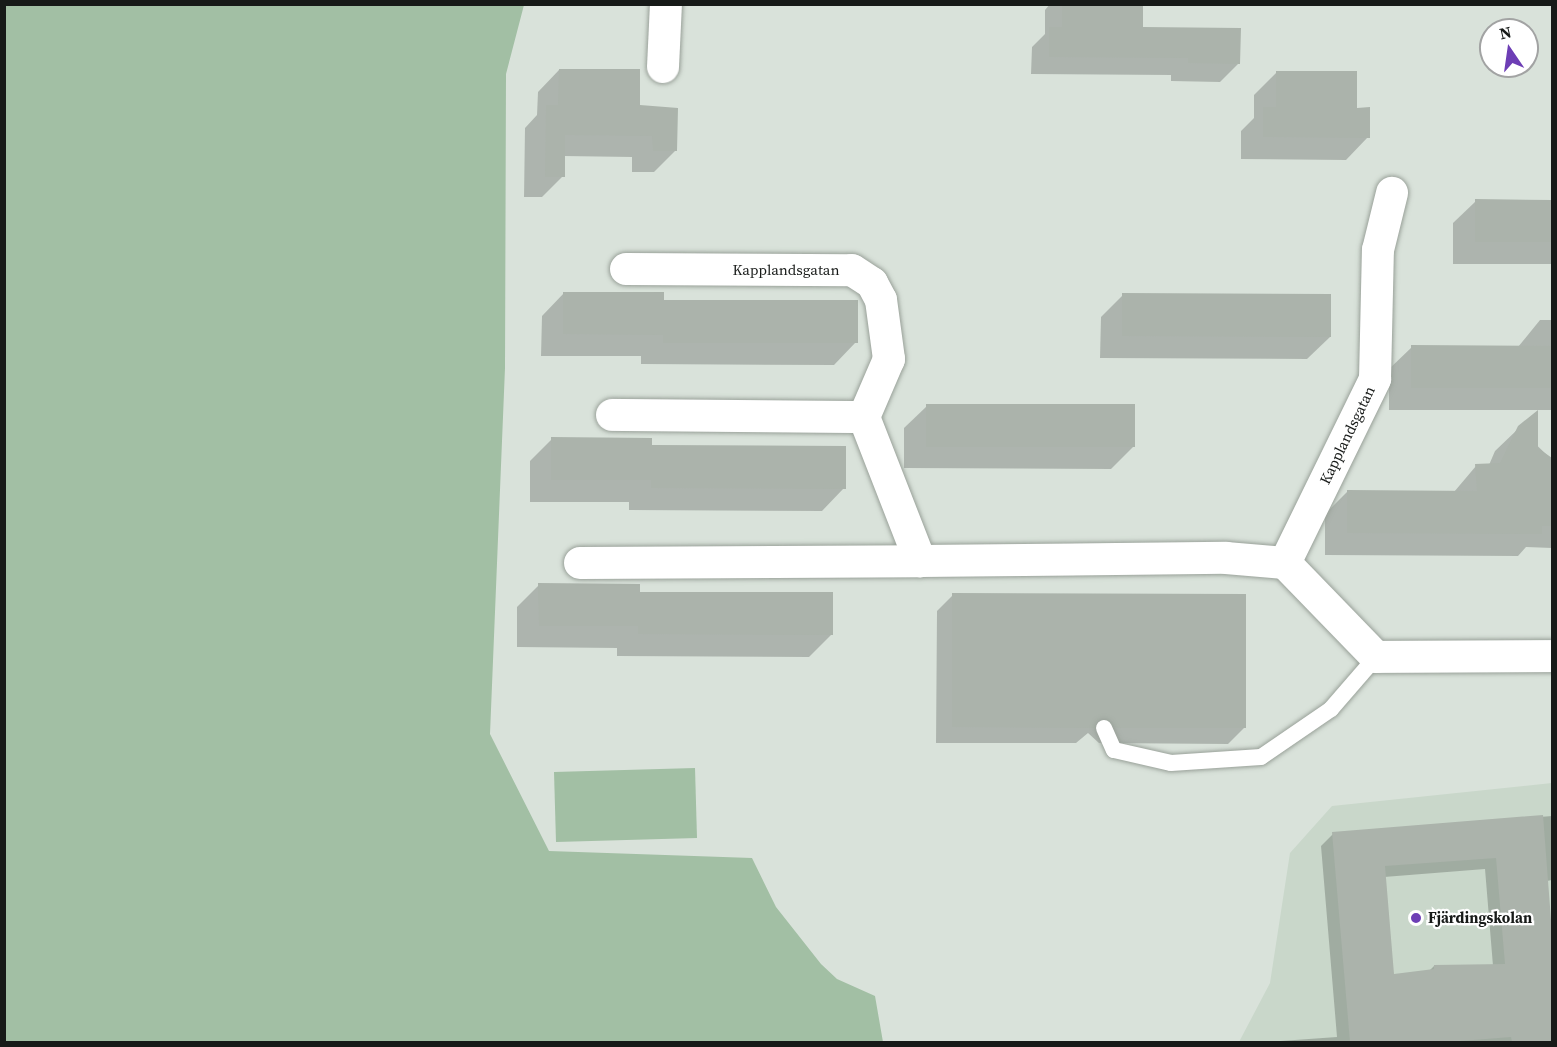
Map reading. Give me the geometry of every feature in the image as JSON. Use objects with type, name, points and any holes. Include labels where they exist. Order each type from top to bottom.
[{"type":"street","points":[[663,67],[666,4]]},
{"type":"street","name":"Kapplandsgatan","points":[[1286,562],[1375,379],[1378,250],[1392,194]]},
{"type":"street","name":"Kapplandsgatan","points":[[626,269],[852,270],[872,283],[881,300],[889,359],[864,417]]},
{"type":"street","points":[[612,415],[864,417],[920,561]]},
{"type":"street","points":[[580,563],[1226,558],[1286,562],[1376,657],[1552,656]]},
{"type":"lane","points":[[1104,728],[1114,750],[1171,763],[1261,757],[1330,709],[1376,657]]},
{"type":"shaded area","name":"Fjärdingskolan","points":[[1552,783],[1552,1042],[1239,1042],[1270,983],[1290,853],[1332,806]]},
{"type":"green space","points":[[5,4],[524,5],[506,74],[505,368],[490,734],[549,851],[752,858],[776,907],[821,964],[837,979],[875,996],[883,1042],[5,1042]]},
{"type":"green space","points":[[695,768],[697,838],[556,842],[554,772]]},
{"type":"building","points":[[1062,4],[1143,4],[1143,27],[1241,28],[1240,64],[1188,63],[1188,58],[1049,57],[1049,27],[1062,27]]},
{"type":"building","points":[[559,69],[640,69],[640,105],[678,108],[677,151],[653,151],[652,136],[565,135],[565,177],[545,177],[546,105],[558,105]]},
{"type":"building","points":[[1276,71],[1357,71],[1357,108],[1370,107],[1370,138],[1263,137],[1263,107],[1276,107]]},
{"type":"building","points":[[1475,199],[1552,200],[1552,242],[1475,242]]},
{"type":"building","points":[[563,292],[664,292],[664,300],[858,300],[858,343],[663,343],[663,335],[563,334]]},
{"type":"building","points":[[1122,293],[1331,294],[1331,337],[1122,336]]},
{"type":"building","points":[[1411,345],[1552,346],[1552,388],[1411,388]]},
{"type":"building","points":[[926,404],[1135,404],[1135,447],[926,447]]},
{"type":"building","points":[[1538,410],[1538,448],[1552,458],[1552,526],[1542,526],[1542,534],[1347,533],[1347,490],[1477,491],[1475,464],[1500,463],[1518,426]]},
{"type":"building","points":[[551,437],[652,438],[652,445],[846,446],[846,489],[651,488],[651,480],[551,480]]},
{"type":"building","points":[[538,583],[640,584],[640,592],[833,592],[833,635],[638,634],[638,626],[539,626]]},
{"type":"building","points":[[952,593],[1246,594],[1246,728],[1116,728],[1104,718],[1096,721],[1094,728],[952,727]]},
{"type":"building","points":[[1543,815],[1552,933],[1552,1042],[1512,1042],[1511,1037],[1448,1042],[1350,1042],[1332,832]],"holes":[[[1496,858],[1505,964],[1434,965],[1434,969],[1394,974],[1385,866]]]},
{"type":"place","name":"Fjärdingskolan","points":[[1416,918]]}]
